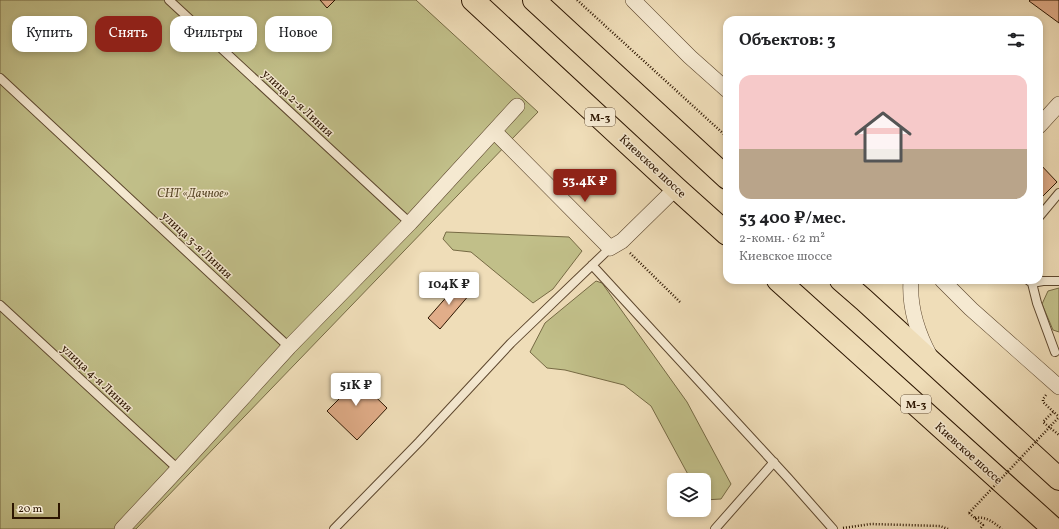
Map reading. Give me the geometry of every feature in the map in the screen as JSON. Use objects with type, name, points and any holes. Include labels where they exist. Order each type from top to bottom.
[{"type":"highway","name":"Киевское шоссе","points":[[473,0],[723,230]]},
{"type":"highway","points":[[534,0],[723,174]]},
{"type":"highway","name":"Киевское шоссе","points":[[782,284],[1054,529]]},
{"type":"highway","points":[[846,284],[1059,479]]},
{"type":"street","points":[[633,0],[690,57],[723,86]]},
{"type":"street","points":[[1043,122],[1059,104]]},
{"type":"street","points":[[122,529],[289,347],[410,223],[517,106]]},
{"type":"street","points":[[494,131],[615,245],[622,241],[676,188]]},
{"type":"street","points":[[911,284],[912,306],[916,324],[922,341],[938,368]]},
{"type":"street","points":[[946,284],[971,309],[1059,387]]},
{"type":"lane","name":"улица 2-я Линия","points":[[169,0],[410,223]]},
{"type":"lane","name":"улица 3-я Линия","points":[[0,78],[289,347]]},
{"type":"lane","points":[[1043,212],[1059,193]]},
{"type":"lane","points":[[334,529],[419,442],[511,343],[592,265],[615,245]]},
{"type":"lane","points":[[592,265],[774,462],[833,529]]},
{"type":"lane","points":[[1043,281],[1059,281]]},
{"type":"lane","points":[[1031,284],[1037,303],[1057,350]]},
{"type":"lane","name":"улица 4-я Линия","points":[[0,305],[178,469]]},
{"type":"lane","points":[[715,529],[774,462]]},
{"type":"path","points":[[577,0],[723,133]]},
{"type":"path","points":[[615,245],[681,303]]},
{"type":"path","points":[[980,529],[983,525],[969,513],[1059,417],[1053,412],[1043,422],[1059,435]]},
{"type":"path","points":[[975,518],[986,518],[1002,529]]},
{"type":"path","points":[[842,528],[871,524],[940,526],[948,529]]},
{"type":"green space","name":"СНТ «Дачное»","points":[[0,0],[416,0],[538,112],[136,529],[0,529]]},
{"type":"green space","points":[[446,232],[569,237],[582,251],[553,289],[533,303],[471,252],[453,250],[443,239]]},
{"type":"green space","points":[[596,281],[602,283],[687,402],[731,484],[721,499],[711,500],[711,473],[687,473],[651,406],[624,385],[565,370],[547,368],[530,352],[545,323]]},
{"type":"green space","points":[[1059,288],[1059,332],[1053,330],[1042,304],[1048,291]]},
{"type":"building","points":[[320,0],[335,0],[327,8]]},
{"type":"building","points":[[1059,0],[1059,23],[1029,1]]},
{"type":"building","points":[[1043,167],[1057,182],[1043,196]]},
{"type":"building","points":[[458,284],[470,294],[440,329],[428,318]]},
{"type":"building","points":[[352,374],[387,408],[357,440],[327,411],[339,399],[334,394]]}]
